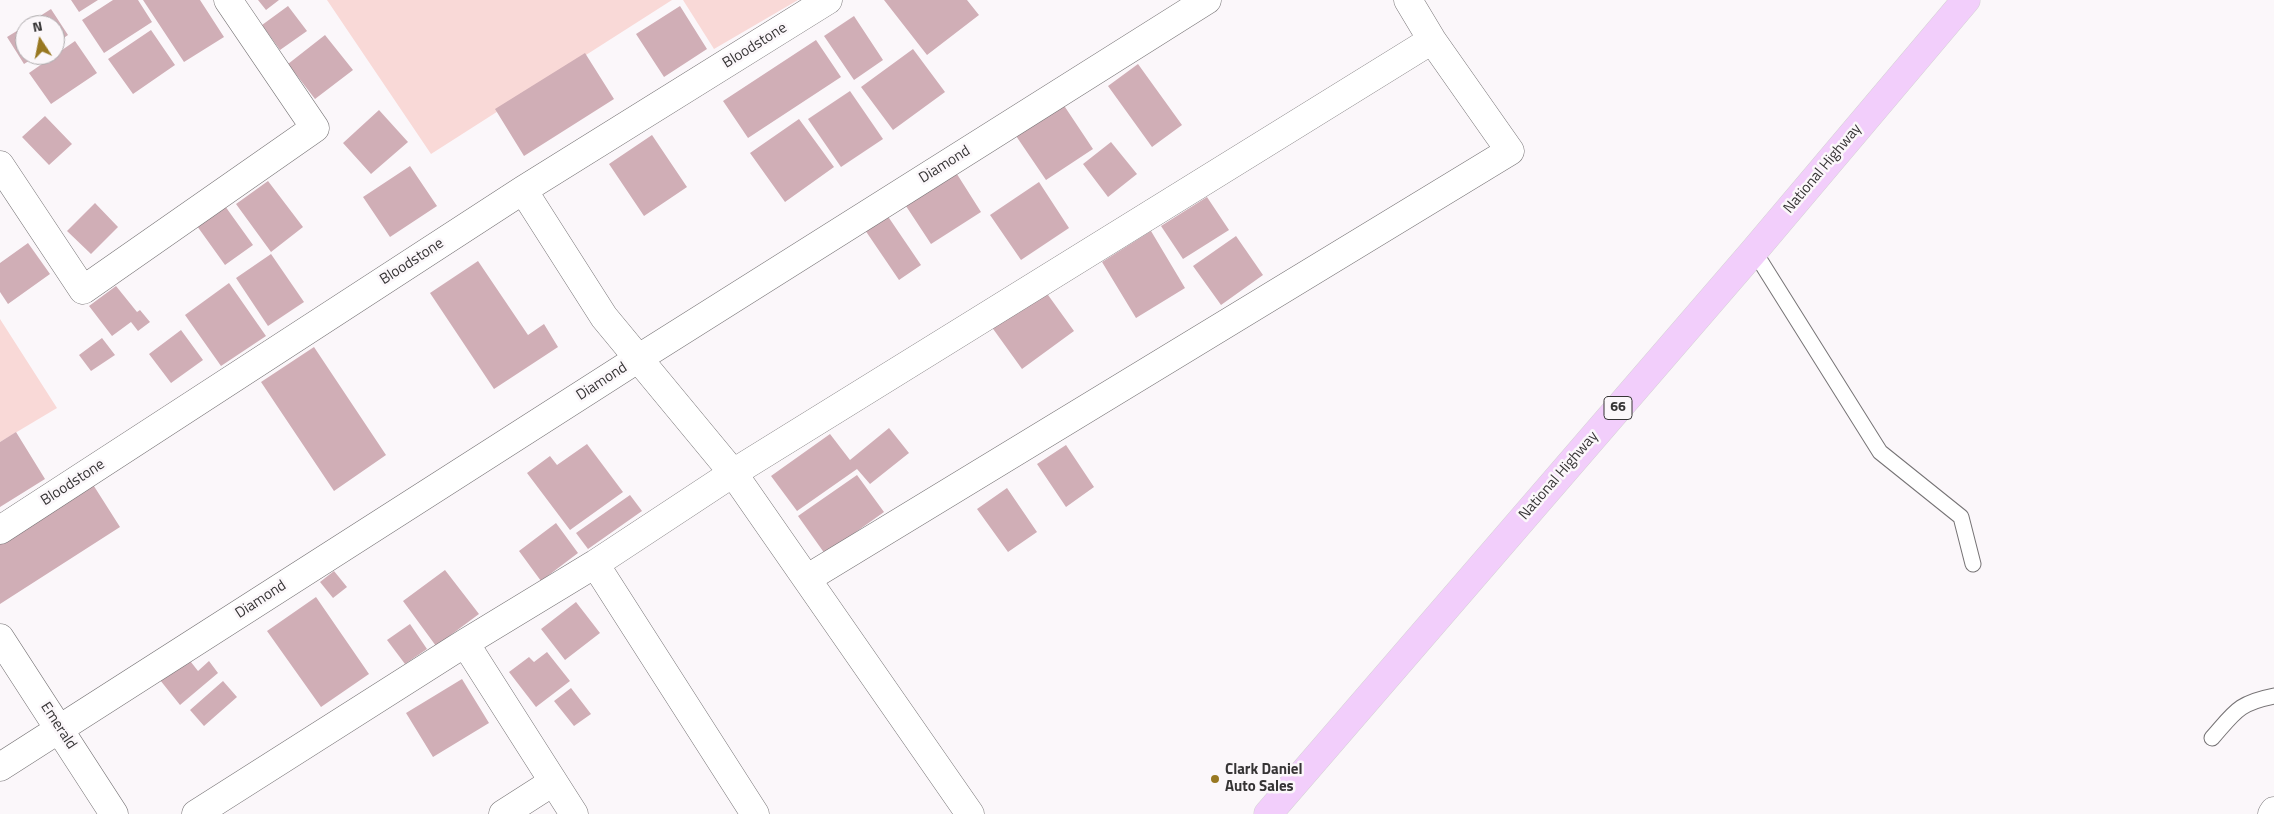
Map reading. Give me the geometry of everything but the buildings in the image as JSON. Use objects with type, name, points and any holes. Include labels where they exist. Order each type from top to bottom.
[{"type":"main road","name":"National Highway","points":[[1268,814],[1754,250],[1966,0]]},
{"type":"street","points":[[0,165],[83,290],[315,128],[228,0]]},
{"type":"street","name":"Bloodstone","points":[[0,530],[523,190],[828,0]]},
{"type":"street","name":"Diamond","points":[[0,767],[639,358],[1207,0]]},
{"type":"street","points":[[808,578],[1510,151],[1432,40],[1408,0]]},
{"type":"street","points":[[196,814],[464,643],[595,564],[733,474],[1432,40]]},
{"type":"street","points":[[523,190],[604,317],[733,474],[808,578],[970,814]]},
{"type":"street","points":[[595,564],[755,814]]},
{"type":"street","name":"Emerald","points":[[0,638],[114,814]]},
{"type":"street","points":[[464,643],[574,814]]},
{"type":"street","points":[[502,814],[553,782]]},
{"type":"lane","points":[[1754,250],[1880,452],[1961,517],[1974,564]]},
{"type":"lane","points":[[2212,738],[2239,707],[2256,699],[2274,696]]},
{"type":"shaded area","points":[[327,0],[672,0],[431,154]]},
{"type":"shaded area","points":[[683,0],[798,0],[714,49]]},
{"type":"shaded area","points":[[0,319],[57,408],[0,442]]},
{"type":"place","name":"Clark Daniel Auto Sales","points":[[1215,779]]}]
